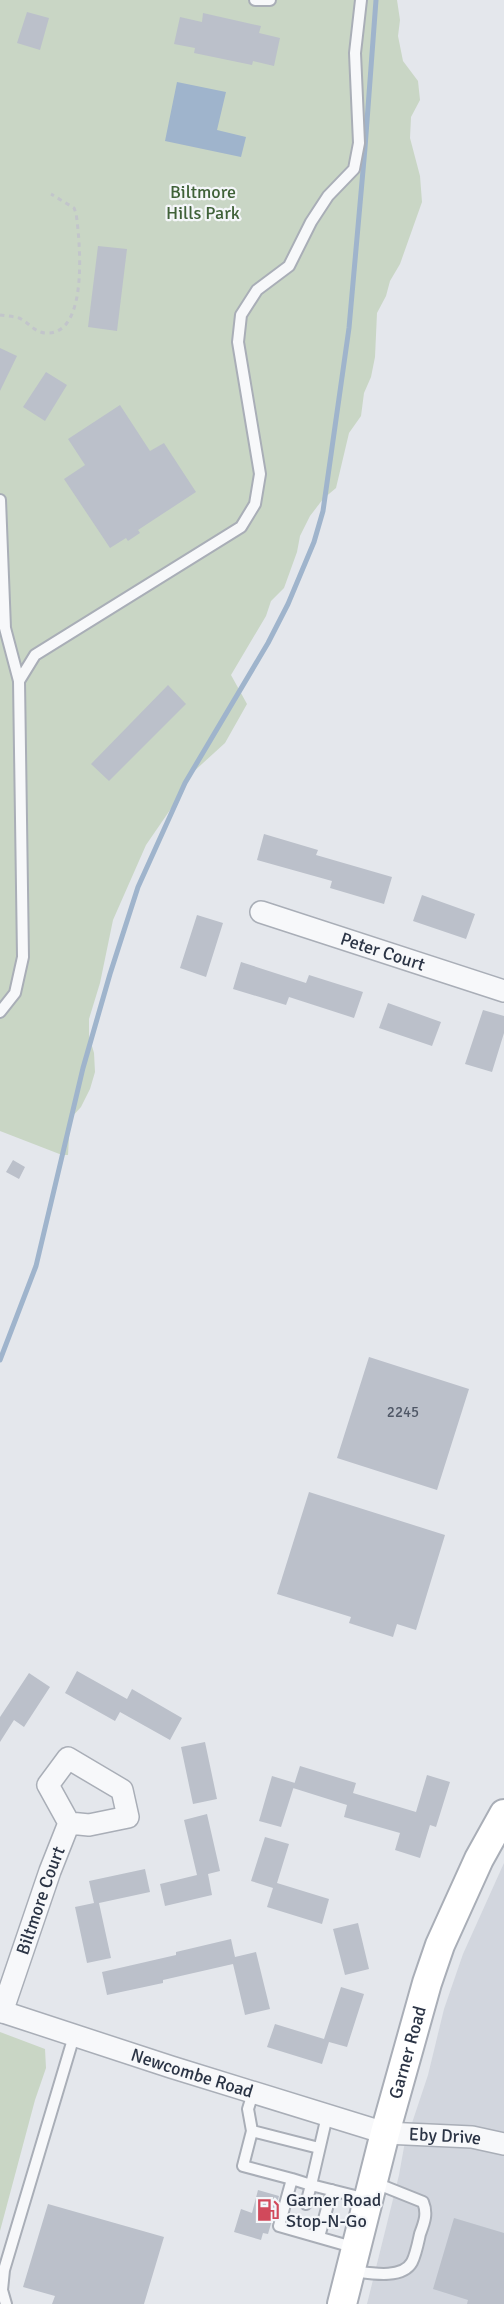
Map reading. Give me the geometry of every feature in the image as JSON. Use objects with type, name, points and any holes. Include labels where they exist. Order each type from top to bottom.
[{"type":"main road","name":"Garner Road","points":[[342,2304],[385,2133],[427,1983],[440,1945],[479,1859],[504,1814]]},
{"type":"street","name":"Peter Court","points":[[261,912],[504,991]]},
{"type":"street","name":"Biltmore Court","points":[[1,2012],[69,1823]]},
{"type":"street","name":"Newcombe Road","points":[[1,2012],[385,2133]]},
{"type":"street","name":"Eby Drive","points":[[385,2133],[472,2137],[504,2144]]},
{"type":"lane","points":[[255,0],[270,0]]},
{"type":"lane","points":[[19,681],[35,655],[241,527],[255,504],[260,474],[238,342],[241,315],[257,290],[289,266],[310,222],[328,196],[354,169],[359,143],[355,53],[361,0]]},
{"type":"lane","points":[[0,500],[6,628],[19,681],[23,957],[15,993],[0,1012]]},
{"type":"lane","points":[[6,2304],[2,2290],[4,2270],[74,2036]]},
{"type":"lane","points":[[253,2092],[248,2109],[252,2131],[243,2166],[332,2190],[370,2191],[415,2197],[423,2202],[427,2210],[411,2264],[393,2273],[353,2259],[319,2237],[299,2229],[279,2226],[292,2180]]},
{"type":"lane","points":[[306,2204],[327,2116]]},
{"type":"lane","points":[[252,2131],[319,2148]]},
{"type":"lane","points":[[319,2237],[332,2190]]},
{"type":"path","points":[[0,315],[19,318],[35,330],[53,333],[67,324],[74,312],[80,270],[76,213],[74,208],[51,194]]},
{"type":"shaded area","points":[[504,1863],[504,2304],[367,2304],[404,2147],[428,2075],[444,2009],[463,1954]]},
{"type":"green space","name":"Biltmore Hills Park","points":[[0,0],[397,0],[400,20],[398,36],[403,61],[418,81],[420,100],[411,117],[410,138],[420,176],[422,202],[400,264],[390,281],[386,296],[377,313],[375,357],[371,377],[364,393],[361,416],[349,433],[336,488],[323,499],[310,516],[300,536],[297,552],[284,588],[271,601],[266,616],[231,675],[247,704],[225,743],[191,774],[181,794],[146,845],[113,920],[100,983],[89,1019],[89,1036],[94,1053],[95,1072],[81,1107],[70,1119],[68,1155],[62,1155],[0,1131]]},
{"type":"green space","points":[[0,2032],[45,2049],[46,2068],[35,2100],[0,2231]]},
{"type":"water","points":[[177,82],[226,92],[217,130],[246,137],[241,157],[165,141]]},
{"type":"building","points":[[27,12],[49,18],[40,50],[17,43]]},
{"type":"building","points":[[203,13],[261,26],[259,33],[280,38],[274,66],[253,61],[252,65],[194,53],[195,48],[174,44],[180,17],[202,22]]},
{"type":"building","points":[[98,246],[127,249],[117,331],[88,327]]},
{"type":"building","points":[[0,348],[17,356],[0,391]]},
{"type":"building","points":[[46,372],[67,385],[45,421],[23,407]]},
{"type":"building","points":[[120,405],[150,451],[164,443],[196,492],[138,530],[140,533],[128,541],[126,538],[110,548],[64,479],[85,465],[68,439]]},
{"type":"building","points":[[168,685],[186,704],[109,781],[91,764]]},
{"type":"building","points":[[264,834],[318,850],[316,855],[392,877],[384,904],[330,888],[332,881],[257,860]]},
{"type":"building","points":[[422,895],[475,914],[466,939],[413,921]]},
{"type":"building","points":[[197,915],[223,923],[206,977],[180,968]]},
{"type":"building","points":[[241,962],[306,983],[309,975],[363,992],[354,1018],[289,997],[286,1005],[233,989]]},
{"type":"building","points":[[388,1003],[441,1022],[432,1046],[379,1028]]},
{"type":"building","points":[[483,1010],[504,1016],[504,1033],[492,1072],[465,1064]]},
{"type":"building","points":[[13,1160],[25,1167],[19,1179],[6,1172]]},
{"type":"building","points":[[369,1357],[469,1389],[437,1490],[337,1458]]},
{"type":"building","points":[[309,1492],[445,1535],[416,1630],[397,1624],[393,1637],[349,1623],[351,1617],[277,1594]]},
{"type":"building","points":[[77,1671],[127,1699],[132,1689],[182,1718],[170,1740],[120,1712],[115,1721],[65,1693]]},
{"type":"building","points":[[29,1673],[50,1687],[24,1727],[14,1720],[0,1742],[0,1717]]},
{"type":"building","points":[[205,1742],[217,1799],[193,1804],[181,1747]]},
{"type":"building","points":[[300,1766],[356,1783],[353,1793],[416,1812],[427,1775],[450,1782],[436,1827],[430,1825],[420,1858],[395,1850],[400,1833],[344,1817],[347,1805],[293,1788]]},
{"type":"building","points":[[272,1776],[295,1783],[281,1827],[259,1821]]},
{"type":"building","points":[[207,1814],[220,1871],[208,1874],[212,1895],[165,1906],[160,1884],[197,1875],[184,1820]]},
{"type":"building","points":[[265,1837],[289,1844],[277,1883],[329,1899],[322,1924],[267,1907],[273,1888],[251,1881]]},
{"type":"building","points":[[145,1869],[150,1892],[99,1903],[111,1958],[87,1963],[75,1907],[94,1903],[89,1881]]},
{"type":"building","points":[[358,1923],[369,1969],[345,1975],[333,1929]]},
{"type":"building","points":[[231,1939],[235,1957],[256,1952],[270,2009],[245,2015],[233,1964],[107,1995],[102,1972],[176,1955],[176,1952]]},
{"type":"building","points":[[341,1987],[364,1994],[347,2047],[329,2042],[322,2064],[267,2047],[275,2024],[324,2039]]},
{"type":"building","points":[[258,2190],[279,2196],[268,2234],[263,2233],[261,2240],[234,2232],[241,2209],[252,2213]]},
{"type":"building","points":[[48,2204],[164,2237],[144,2304],[52,2304],[55,2296],[23,2287]]},
{"type":"building","points":[[454,2218],[504,2233],[504,2304],[467,2304],[468,2300],[433,2289]]},
{"type":"waterway","points":[[0,1360],[36,1266],[83,1068],[138,887],[185,783],[268,643],[288,604],[314,542],[323,511],[349,328],[376,0]]},
{"type":"place","name":"Garner Road Stop-N-Go","points":[[268,2210]]}]
